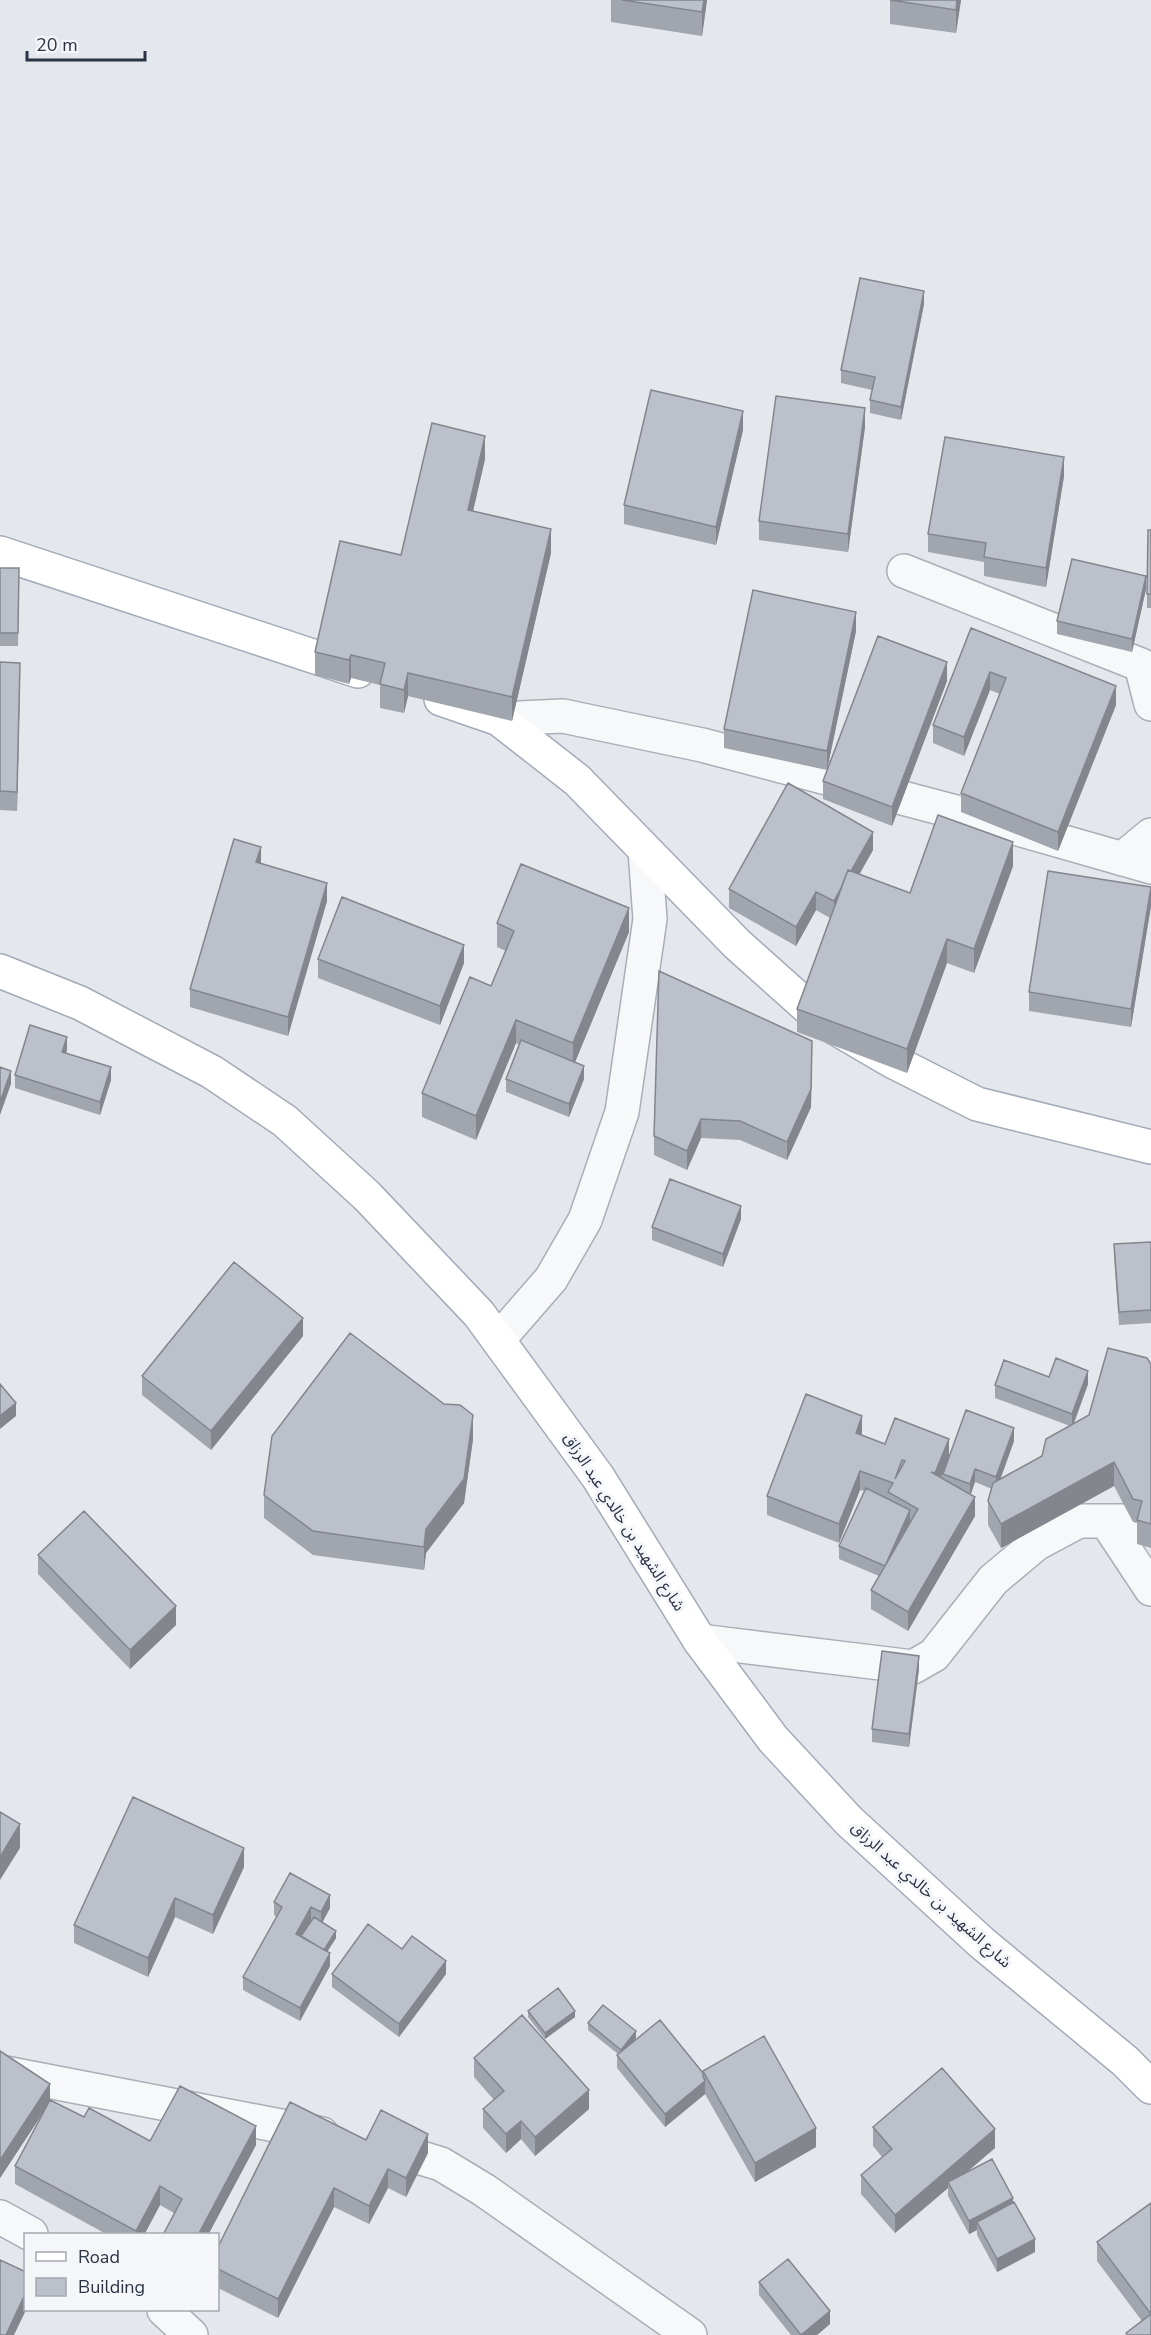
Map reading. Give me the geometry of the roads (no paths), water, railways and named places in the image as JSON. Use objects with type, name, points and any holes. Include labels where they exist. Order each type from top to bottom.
[{"type":"main road","points":[[0,553],[499,719],[577,780],[737,944],[822,1020],[977,1104],[1151,1147]]},
{"type":"main road","name":"شارع الشهيد بن خالدي عبد الرزاق","points":[[0,971],[80,1003],[202,1067],[285,1122],[367,1196],[479,1314],[598,1477],[700,1641],[773,1739],[849,1821],[982,1942],[1125,2061],[1151,2087]]},
{"type":"street","points":[[904,571],[1141,665],[1151,704]]},
{"type":"street","points":[[499,719],[563,716],[702,745],[1001,824],[1137,863],[1151,835]]},
{"type":"street","points":[[498,1340],[551,1279],[585,1221],[622,1112],[650,919],[645,850]]},
{"type":"street","points":[[700,1641],[913,1667],[934,1655],[993,1580],[1036,1544],[1079,1521],[1106,1521],[1151,1526]]},
{"type":"street","points":[[1106,1521],[1151,1589]]},
{"type":"street","points":[[0,2072],[390,2147],[441,2164],[484,2190],[690,2335]]},
{"type":"street","points":[[0,2217],[28,2233]]},
{"type":"street","points":[[165,2311],[191,2335]]}]
